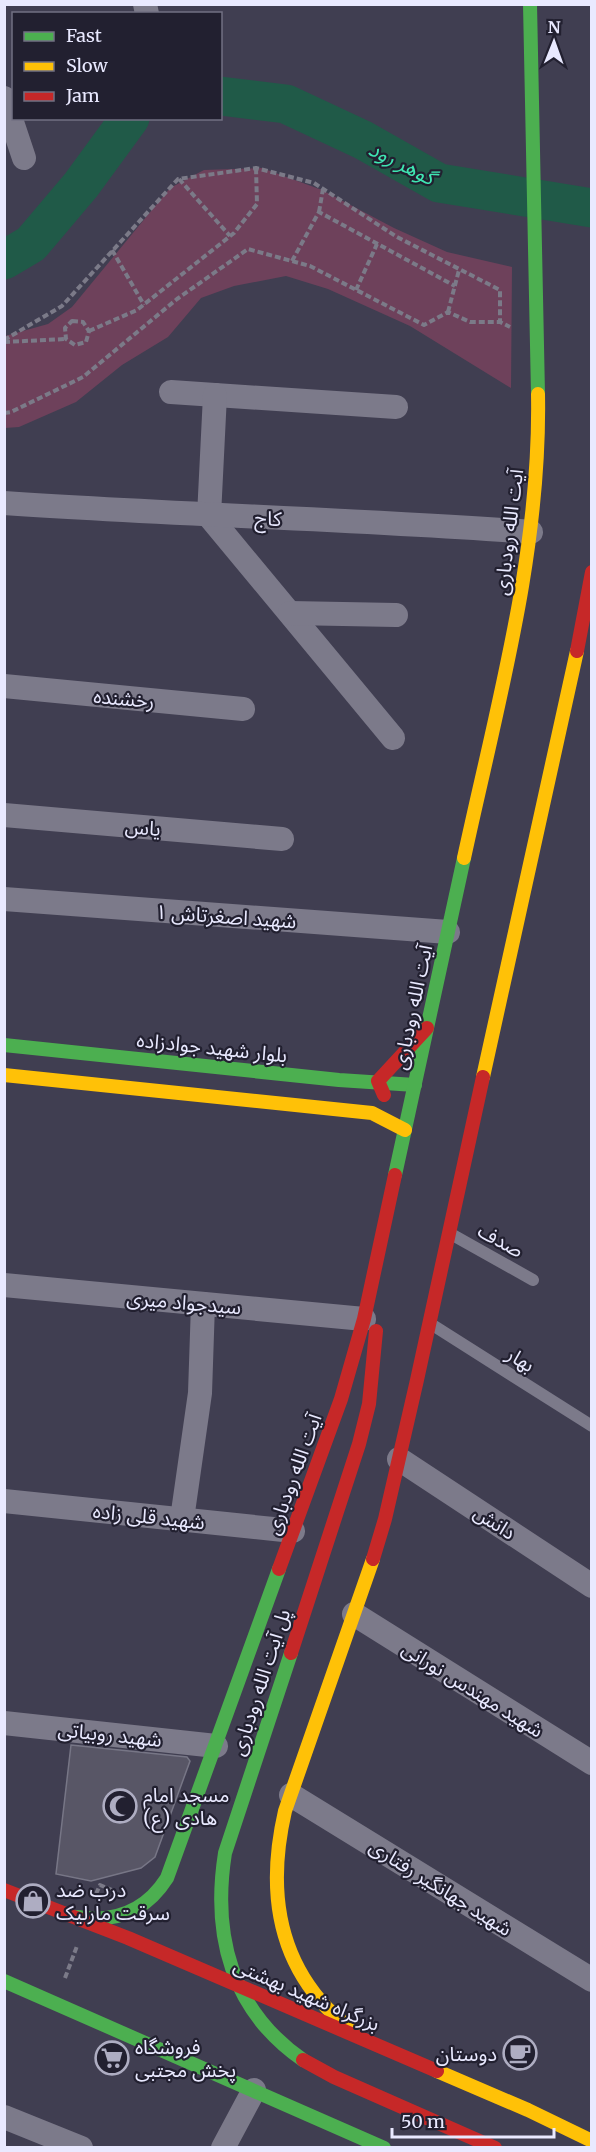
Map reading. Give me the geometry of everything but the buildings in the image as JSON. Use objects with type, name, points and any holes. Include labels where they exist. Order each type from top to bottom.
[{"type":"main road","name":"آیت الله رودباری","points":[[75,1916],[99,1920],[118,1917],[136,1910],[157,1894],[167,1878],[341,1399],[364,1319],[521,596],[531,532],[538,434],[530,4]]},
{"type":"main road","points":[[372,2043],[344,2024],[317,1996],[302,1976],[286,1941],[279,1917],[274,1879],[277,1840],[377,1545],[399,1459],[586,609],[591,572]]},
{"type":"main road","points":[[372,1113],[383,1102],[384,1095],[378,1081],[427,1028]]},
{"type":"main road","name":"بلوار شهید جوادزاده","points":[[4,1046],[339,1080],[415,1085]]},
{"type":"main road","points":[[4,1075],[372,1113],[405,1130]]},
{"type":"main road","name":"پل آیت الله رودباری","points":[[384,1228],[369,1404],[359,1444],[225,1853],[219,1891],[221,1929],[230,1966],[247,2001],[270,2031],[298,2056],[332,2076],[495,2148]]},
{"type":"main road","points":[[213,1752],[213,1794]]},
{"type":"main road","points":[[266,1834],[276,1826],[288,1803]]},
{"type":"main road","points":[[221,1823],[235,1834],[248,1837]]},
{"type":"main road","name":"بزرگراه شهید بهشتی","points":[[4,1890],[75,1916],[528,2110],[591,2141]]},
{"type":"main road","points":[[4,1981],[384,2148]]},
{"type":"street","points":[[6,106],[24,158]]},
{"type":"street","points":[[171,392],[396,407]]},
{"type":"street","points":[[215,395],[208,516],[393,738]]},
{"type":"street","name":"کاج","points":[[4,504],[208,516],[413,523],[531,532]]},
{"type":"street","points":[[290,613],[396,615]]},
{"type":"street","name":"رخشنده","points":[[4,686],[243,709]]},
{"type":"street","name":"یاس","points":[[4,815],[282,839]]},
{"type":"street","name":"شهید اصغرتاش ۱","points":[[4,899],[448,932]]},
{"type":"street","name":"سیدجواد میری","points":[[4,1285],[364,1319]]},
{"type":"street","points":[[182,1519],[200,1393],[203,1304]]},
{"type":"street","name":"دانش","points":[[399,1459],[591,1586]]},
{"type":"street","name":"شهید قلی زاده","points":[[4,1501],[293,1531]]},
{"type":"street","name":"شهید مهندس نورانی","points":[[354,1614],[591,1763]]},
{"type":"street","name":"شهید روبیاتی","points":[[4,1723],[213,1752]]},
{"type":"street","name":"شهید جهانگیر رفتاری","points":[[288,1803],[591,1980]]},
{"type":"street","points":[[223,2148],[254,2090]]},
{"type":"street","points":[[4,2117],[81,2148]]},
{"type":"lane","name":"صدف","points":[[449,1233],[533,1280]]},
{"type":"lane","name":"بهار","points":[[430,1324],[591,1426]]},
{"type":"path","points":[[89,331],[137,310],[230,236],[257,204],[256,168]]},
{"type":"path","points":[[4,341],[62,306],[178,179],[256,168],[314,183],[397,237],[500,290],[500,322]]},
{"type":"path","points":[[178,179],[230,236]]},
{"type":"path","points":[[292,261],[319,212],[323,189]]},
{"type":"path","points":[[319,212],[455,286]]},
{"type":"path","points":[[356,290],[377,244]]},
{"type":"path","points":[[4,413],[11,412],[83,377],[177,299],[248,249],[310,266],[424,325],[448,312],[459,270]]},
{"type":"path","points":[[112,250],[144,305]]},
{"type":"path","points":[[448,312],[470,322],[500,322],[514,329]]},
{"type":"path","points":[[4,341],[66,339],[75,345],[86,342],[89,331],[83,322],[72,321],[64,328],[66,339]]},
{"type":"path","points":[[96,1896],[100,1885]]},
{"type":"path","points":[[63,1982],[79,1939]]},
{"type":"shaded area","points":[[262,168],[322,190],[394,228],[447,252],[512,267],[511,388],[410,326],[328,289],[286,276],[234,286],[201,298],[168,337],[122,365],[76,402],[19,427],[5,428],[5,336],[48,324],[72,307],[170,188],[204,170]]},
{"type":"waterway","name":"گوهر رود","points":[[222,96],[286,104],[363,140],[439,183],[592,208]]},
{"type":"waterway","name":"گوهر رود","points":[[4,260],[31,244],[81,185],[129,120]]},
{"type":"traffic: fast","points":[[530,4],[538,394]]},
{"type":"traffic: fast","points":[[395,1175],[464,858]]},
{"type":"traffic: fast","points":[[4,1045],[339,1080],[415,1085]]},
{"type":"traffic: fast","points":[[77,1917],[104,1918],[128,1912],[149,1899],[167,1878],[279,1569]]},
{"type":"traffic: fast","points":[[291,1653],[225,1853],[222,1913],[225,1941],[232,1968],[243,1994],[278,2040],[303,2060]]},
{"type":"traffic: fast","points":[[4,1981],[384,2148]]},
{"type":"traffic: slow","points":[[464,858],[503,686],[525,570],[537,453],[538,394]]},
{"type":"traffic: slow","points":[[483,1077],[577,651]]},
{"type":"traffic: slow","points":[[4,1075],[372,1113],[405,1130]]},
{"type":"traffic: slow","points":[[358,2034],[333,2014],[314,1992],[299,1969],[288,1945],[281,1919],[277,1893],[277,1866],[285,1811],[373,1559]]},
{"type":"traffic: slow","points":[[437,2071],[528,2110],[592,2141]]},
{"type":"traffic: jam","points":[[577,651],[592,572]]},
{"type":"traffic: jam","points":[[384,1095],[378,1081],[427,1028]]},
{"type":"traffic: jam","points":[[373,1559],[385,1519],[417,1380],[483,1077]]},
{"type":"traffic: jam","points":[[279,1569],[341,1399],[364,1319],[395,1175]]},
{"type":"traffic: jam","points":[[291,1653],[359,1444],[369,1404],[376,1331]]},
{"type":"traffic: jam","points":[[4,1890],[128,1938],[437,2071]]},
{"type":"traffic: jam","points":[[303,2060],[334,2077],[495,2148]]},
{"type":"place","name":"مسجد امام هادی (ع)","points":[[120,1806]]},
{"type":"place","name":"درب ضد سرقت مارلیک","points":[[33,1901]]},
{"type":"place","name":"دوستان","points":[[520,2053]]},
{"type":"place","name":"فروشگاه پخش مجتبی","points":[[112,2058]]}]
